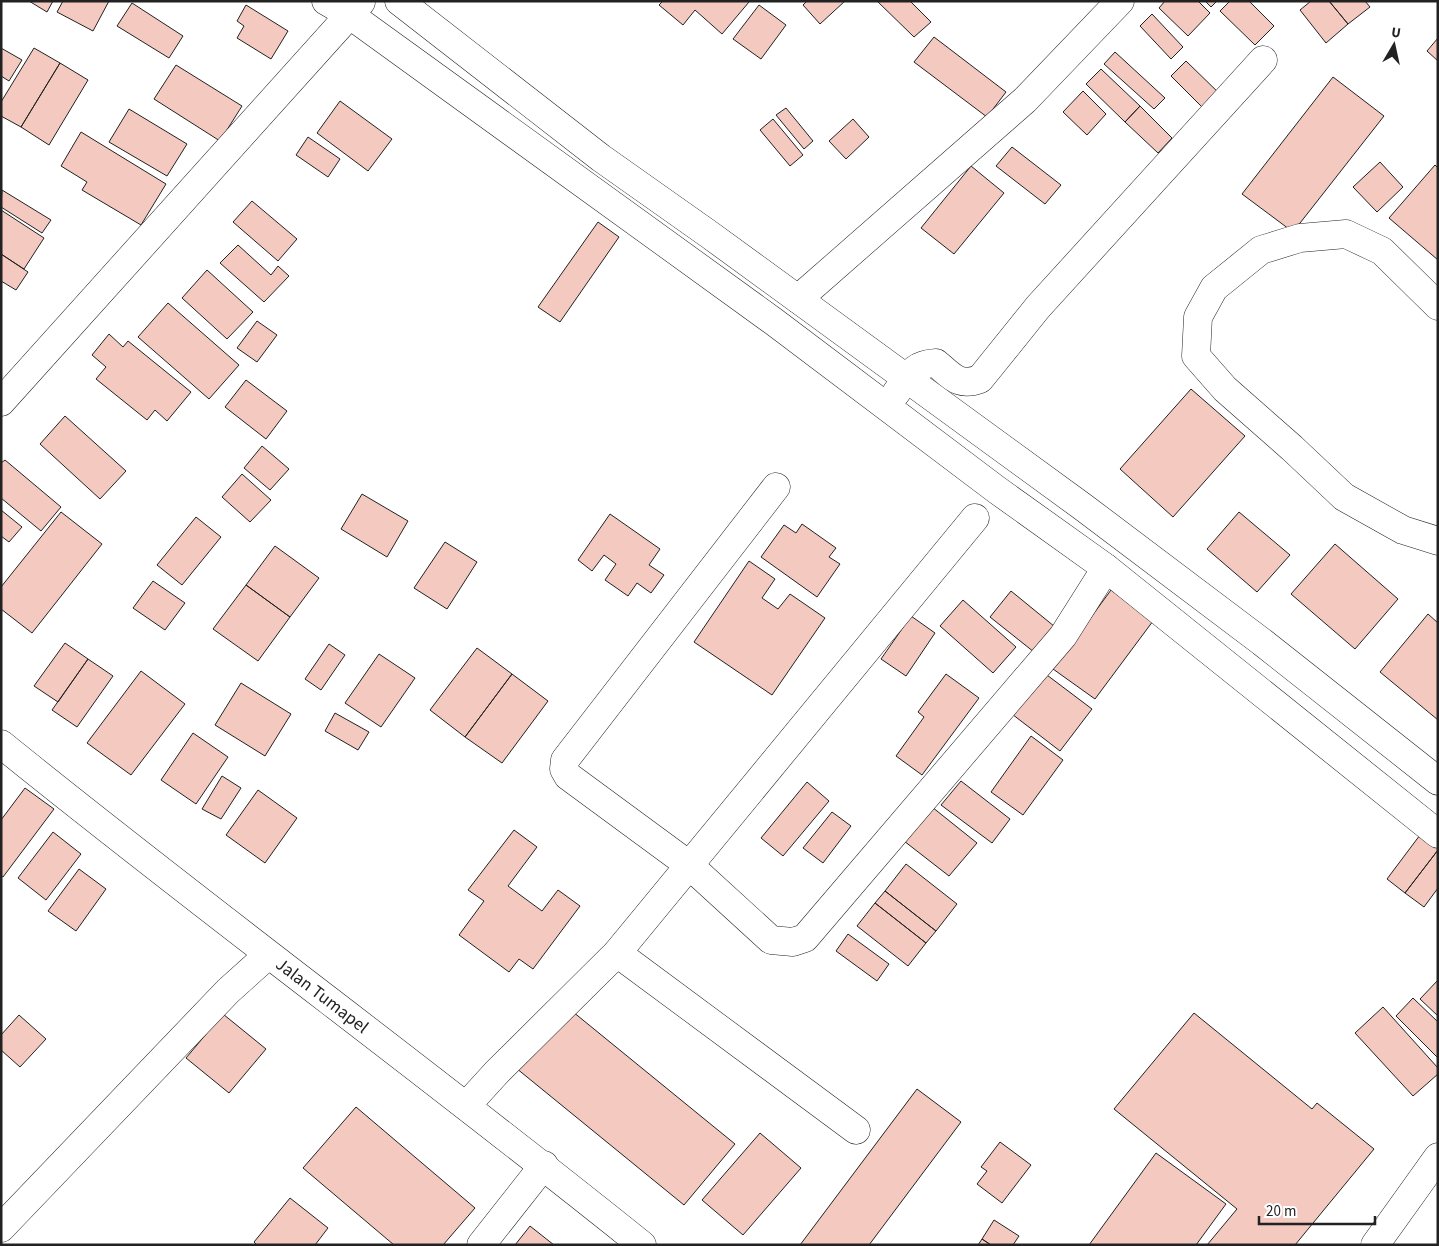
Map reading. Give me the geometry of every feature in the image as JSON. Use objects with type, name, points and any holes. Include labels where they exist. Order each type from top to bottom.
[{"type":"main road","points":[[326,1],[355,9],[998,490],[1106,568],[1438,834]]},
{"type":"main road","points":[[399,1],[601,158],[1083,507],[1247,631],[1438,781]]},
{"type":"main road","points":[[798,299],[1025,100],[1120,1]]},
{"type":"main road","points":[[1,402],[355,9]]},
{"type":"main road","points":[[886,406],[914,369],[924,364],[936,363],[959,382],[970,383],[980,378],[1038,307],[1263,60]]},
{"type":"main road","points":[[1438,306],[1382,251],[1346,234],[1300,238],[1260,250],[1214,288],[1198,317],[1196,356],[1225,389],[1344,497],[1404,530],[1438,541]]},
{"type":"main road","points":[[776,487],[565,760],[564,769],[568,776],[689,865],[772,940],[793,942],[805,938],[1063,636],[1106,568]]},
{"type":"main road","points":[[466,1106],[497,1072],[617,952],[975,518]]},
{"type":"main road","name":"Jalan Tumapel","points":[[1,744],[268,954],[544,1165],[642,1245]]},
{"type":"main road","points":[[617,952],[856,1130]]},
{"type":"main road","points":[[1,1228],[228,991],[268,954]]},
{"type":"main road","points":[[1375,1245],[1438,1157]]},
{"type":"main road","points":[[481,1245],[544,1165]]},
{"type":"building","points":[[29,1],[53,1],[47,12]]},
{"type":"building","points":[[63,1],[109,1],[93,31],[57,12]]},
{"type":"building","points":[[663,1],[749,2],[722,34],[695,10],[683,25],[659,5]]},
{"type":"building","points":[[807,1],[845,1],[820,24],[803,5]]},
{"type":"building","points":[[877,1],[910,1],[931,22],[914,37]]},
{"type":"building","points":[[1165,1],[1198,1],[1210,13],[1188,36],[1159,8]]},
{"type":"building","points":[[1205,1],[1217,1],[1211,7]]},
{"type":"building","points":[[1230,1],[1249,1],[1274,26],[1255,45],[1220,11]]},
{"type":"building","points":[[1311,1],[1329,1],[1348,24],[1326,43],[1300,10]]},
{"type":"building","points":[[1329,1],[1365,1],[1370,7],[1348,24]]},
{"type":"building","points":[[132,3],[183,36],[169,58],[117,26]]},
{"type":"building","points":[[246,5],[288,31],[271,59],[237,38],[244,26],[237,21]]},
{"type":"building","points":[[759,5],[786,25],[761,59],[733,39]]},
{"type":"building","points":[[1152,14],[1183,47],[1171,59],[1140,26]]},
{"type":"building","points":[[934,37],[1006,92],[987,117],[914,62]]},
{"type":"building","points":[[1438,38],[1438,61],[1427,51]]},
{"type":"building","points":[[1,48],[22,60],[9,81],[1,76]]},
{"type":"building","points":[[34,48],[60,63],[21,127],[1,116],[1,102]]},
{"type":"building","points":[[1115,52],[1165,98],[1154,109],[1104,64]]},
{"type":"building","points":[[1186,61],[1222,96],[1206,111],[1171,76]]},
{"type":"building","points":[[60,63],[88,80],[49,145],[21,127]]},
{"type":"building","points":[[176,65],[242,106],[220,141],[154,99]]},
{"type":"building","points":[[1101,69],[1140,106],[1125,122],[1086,84]]},
{"type":"building","points":[[1333,77],[1384,116],[1293,232],[1242,194]]},
{"type":"building","points":[[1083,91],[1106,114],[1087,135],[1063,112]]},
{"type":"building","points":[[340,101],[392,139],[368,171],[317,133]]},
{"type":"building","points":[[1140,106],[1172,138],[1158,153],[1125,122]]},
{"type":"building","points":[[786,108],[813,141],[804,149],[776,115]]},
{"type":"building","points":[[129,109],[187,144],[167,176],[109,142]]},
{"type":"building","points":[[773,119],[803,155],[790,166],[760,130]]},
{"type":"building","points":[[853,119],[869,137],[846,159],[829,141]]},
{"type":"building","points":[[81,132],[166,184],[141,225],[82,190],[87,182],[61,166]]},
{"type":"building","points":[[308,137],[340,159],[328,177],[296,155]]},
{"type":"building","points":[[1012,147],[1061,185],[1045,204],[996,166]]},
{"type":"building","points":[[1380,162],[1403,187],[1377,212],[1353,187]]},
{"type":"building","points":[[1435,165],[1438,168],[1438,260],[1389,218]]},
{"type":"building","points":[[971,166],[1004,193],[954,254],[921,228]]},
{"type":"building","points":[[2,190],[51,220],[42,233],[1,207]]},
{"type":"building","points":[[252,201],[297,239],[278,261],[233,222]]},
{"type":"building","points":[[1,210],[44,238],[24,269],[1,254]]},
{"type":"building","points":[[598,222],[619,237],[560,322],[538,307]]},
{"type":"building","points":[[238,245],[271,275],[278,266],[289,276],[264,302],[220,263]]},
{"type":"building","points":[[1,254],[28,272],[16,290],[1,281]]},
{"type":"building","points":[[207,270],[253,312],[227,339],[182,298]]},
{"type":"building","points":[[168,303],[239,365],[209,399],[138,337]]},
{"type":"building","points":[[257,321],[277,335],[257,362],[237,348]]},
{"type":"building","points":[[109,334],[123,347],[128,341],[191,392],[167,421],[155,410],[147,420],[96,379],[106,367],[92,355]]},
{"type":"building","points":[[246,380],[287,411],[266,439],[225,407]]},
{"type":"building","points":[[1191,389],[1245,436],[1173,517],[1120,469]]},
{"type":"building","points":[[65,416],[126,471],[100,499],[40,444]]},
{"type":"building","points":[[262,446],[289,469],[270,490],[244,468]]},
{"type":"building","points":[[5,460],[61,507],[41,531],[1,498],[1,463]]},
{"type":"building","points":[[242,474],[271,500],[250,522],[222,497]]},
{"type":"building","points":[[362,494],[408,521],[387,557],[341,529]]},
{"type":"building","points":[[1,510],[22,527],[9,542],[1,536]]},
{"type":"building","points":[[61,512],[102,544],[32,633],[1,609],[1,587]]},
{"type":"building","points":[[1239,512],[1290,555],[1257,592],[1207,549]]},
{"type":"building","points":[[610,514],[660,549],[649,565],[664,575],[651,593],[637,583],[628,596],[605,580],[616,564],[604,555],[592,571],[578,560]]},
{"type":"building","points":[[196,517],[221,537],[182,585],[157,565]]},
{"type":"building","points":[[802,524],[836,548],[829,557],[840,564],[817,597],[761,557],[784,525],[796,533]]},
{"type":"building","points":[[445,542],[477,562],[447,609],[414,588]]},
{"type":"building","points":[[1335,544],[1398,599],[1355,649],[1291,594]]},
{"type":"building","points":[[275,546],[319,578],[290,617],[246,585]]},
{"type":"building","points":[[749,561],[775,579],[762,598],[778,609],[790,594],[825,618],[772,695],[694,642]]},
{"type":"building","points":[[153,581],[185,603],[165,630],[133,608]]},
{"type":"building","points":[[246,585],[290,617],[258,661],[213,629]]},
{"type":"building","points":[[1111,590],[1153,621],[1095,699],[1053,669]]},
{"type":"building","points":[[1011,591],[1060,631],[1039,656],[990,617]]},
{"type":"building","points":[[963,600],[1016,647],[993,673],[940,626]]},
{"type":"building","points":[[1428,614],[1438,623],[1438,720],[1380,672]]},
{"type":"building","points":[[911,616],[935,633],[906,676],[881,659]]},
{"type":"building","points":[[65,643],[88,659],[58,702],[34,686]]},
{"type":"building","points":[[329,644],[345,655],[321,690],[305,679]]},
{"type":"building","points":[[477,648],[512,674],[465,737],[430,710]]},
{"type":"building","points":[[379,654],[415,678],[381,727],[345,703]]},
{"type":"building","points":[[88,659],[113,676],[77,727],[52,710]]},
{"type":"building","points":[[1039,669],[1092,709],[1060,751],[1008,711]]},
{"type":"building","points":[[141,671],[185,704],[131,775],[87,743]]},
{"type":"building","points":[[512,674],[548,701],[502,763],[465,737]]},
{"type":"building","points":[[946,674],[979,698],[922,775],[896,756],[924,717],[918,712]]},
{"type":"building","points":[[241,683],[291,714],[265,756],[215,725]]},
{"type":"building","points":[[335,713],[369,732],[358,750],[325,731]]},
{"type":"building","points":[[193,733],[228,757],[196,804],[161,780]]},
{"type":"building","points":[[1031,736],[1063,760],[1023,815],[991,792]]},
{"type":"building","points":[[222,776],[241,788],[221,819],[202,809]]},
{"type":"building","points":[[961,781],[1010,819],[992,843],[941,805]]},
{"type":"building","points":[[807,782],[829,801],[783,856],[761,838]]},
{"type":"building","points":[[25,788],[54,809],[3,877],[1,876],[1,820]]},
{"type":"building","points":[[258,790],[297,818],[265,863],[226,835]]},
{"type":"building","points":[[932,807],[977,843],[949,876],[904,841]]},
{"type":"building","points":[[832,812],[851,826],[823,863],[803,848]]},
{"type":"building","points":[[514,830],[537,847],[508,886],[542,911],[558,890],[580,906],[533,969],[519,959],[509,972],[459,935],[484,901],[468,890]]},
{"type":"building","points":[[53,832],[81,854],[46,900],[18,878]]},
{"type":"building","points":[[1420,835],[1438,848],[1438,850],[1405,893],[1387,879]]},
{"type":"building","points":[[1438,850],[1438,888],[1424,907],[1405,893]]},
{"type":"building","points":[[906,864],[957,904],[936,931],[885,891]]},
{"type":"building","points":[[79,869],[106,889],[76,931],[48,911]]},
{"type":"building","points":[[885,891],[936,931],[926,943],[875,903]]},
{"type":"building","points":[[875,903],[926,943],[908,966],[857,926]]},
{"type":"building","points":[[848,934],[889,964],[877,981],[836,951]]},
{"type":"building","points":[[1438,980],[1438,1016],[1420,999]]},
{"type":"building","points":[[1413,998],[1438,1022],[1438,1058],[1396,1016]]},
{"type":"building","points":[[567,1007],[735,1144],[684,1205],[516,1068]]},
{"type":"building","points":[[1383,1007],[1438,1068],[1438,1074],[1413,1096],[1355,1033]]},
{"type":"building","points":[[1194,1013],[1312,1109],[1317,1103],[1374,1149],[1295,1245],[1207,1245],[1237,1209],[1114,1109]]},
{"type":"building","points":[[223,1014],[266,1049],[229,1093],[186,1058]]},
{"type":"building","points":[[19,1015],[46,1039],[20,1067],[1,1050],[1,1035]]},
{"type":"building","points":[[917,1089],[961,1122],[869,1245],[800,1245]]},
{"type":"building","points":[[356,1107],[475,1208],[443,1245],[394,1245],[303,1168]]},
{"type":"building","points":[[760,1133],[801,1168],[743,1235],[702,1200]]},
{"type":"building","points":[[1000,1142],[1031,1165],[1002,1203],[977,1184],[987,1171],[981,1167]]},
{"type":"building","points":[[1156,1153],[1226,1204],[1196,1245],[1089,1245]]},
{"type":"building","points":[[290,1198],[328,1228],[315,1245],[257,1245],[254,1242]]},
{"type":"building","points":[[994,1220],[1019,1236],[1013,1245],[991,1245],[982,1239]]},
{"type":"building","points":[[530,1226],[554,1245],[515,1245]]},
{"type":"building","points":[[982,1239],[991,1245],[978,1245]]}]
